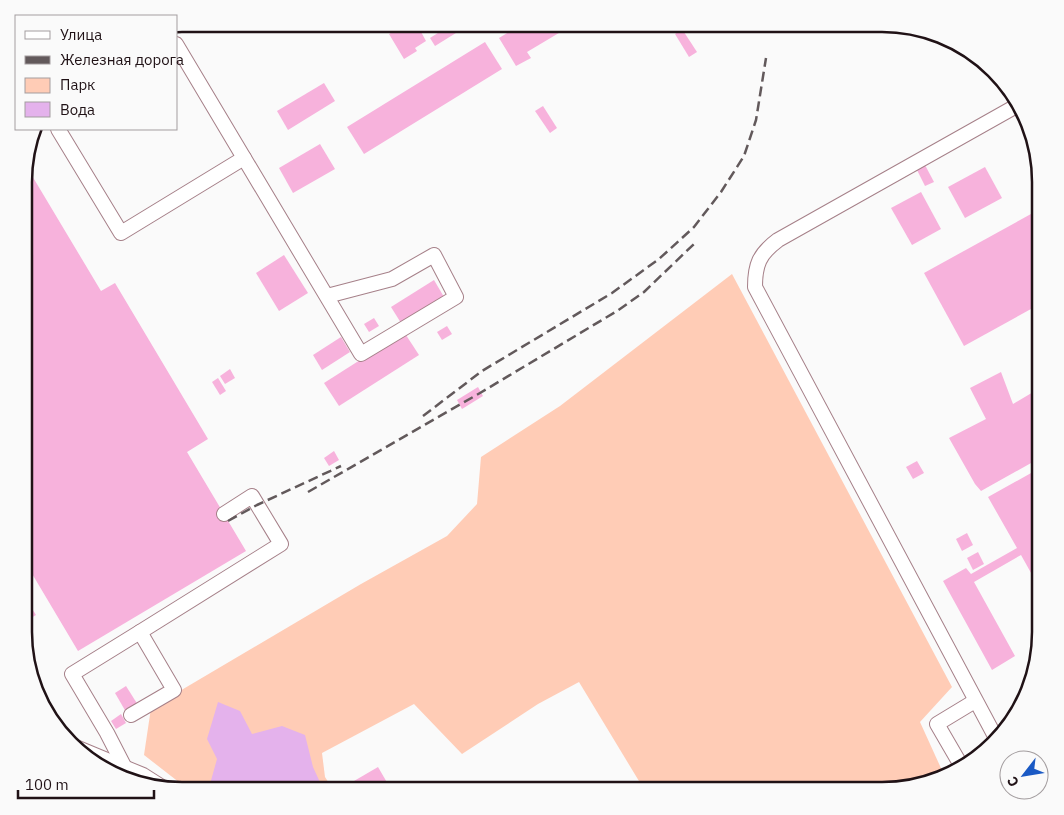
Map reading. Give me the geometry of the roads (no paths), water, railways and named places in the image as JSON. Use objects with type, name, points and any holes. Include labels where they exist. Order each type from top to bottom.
[{"type":"street","points":[[178,47],[361,354],[456,297],[434,255],[392,279],[327,296]]},
{"type":"street","points":[[992,733],[755,287],[755,271],[759,260],[767,248],[778,240],[1012,109]]},
{"type":"street","points":[[59,130],[121,233],[244,158]]},
{"type":"street","points":[[124,766],[72,674],[280,544],[252,496],[224,514]]},
{"type":"street","points":[[131,715],[174,690],[140,632]]},
{"type":"street","points":[[959,761],[938,724],[975,701]]},
{"type":"street","points":[[96,755],[149,779]]},
{"type":"water","points":[[218,702],[240,711],[252,734],[282,726],[305,735],[313,767],[320,782],[211,782],[217,759],[207,739]]},
{"type":"railway","points":[[423,416],[482,371],[612,293],[659,259],[694,227],[721,192],[744,156],[756,120],[766,58]]},
{"type":"railway","points":[[308,492],[480,393],[617,311],[644,292],[695,243]]},
{"type":"railway","points":[[228,521],[257,505],[341,466]]}]
